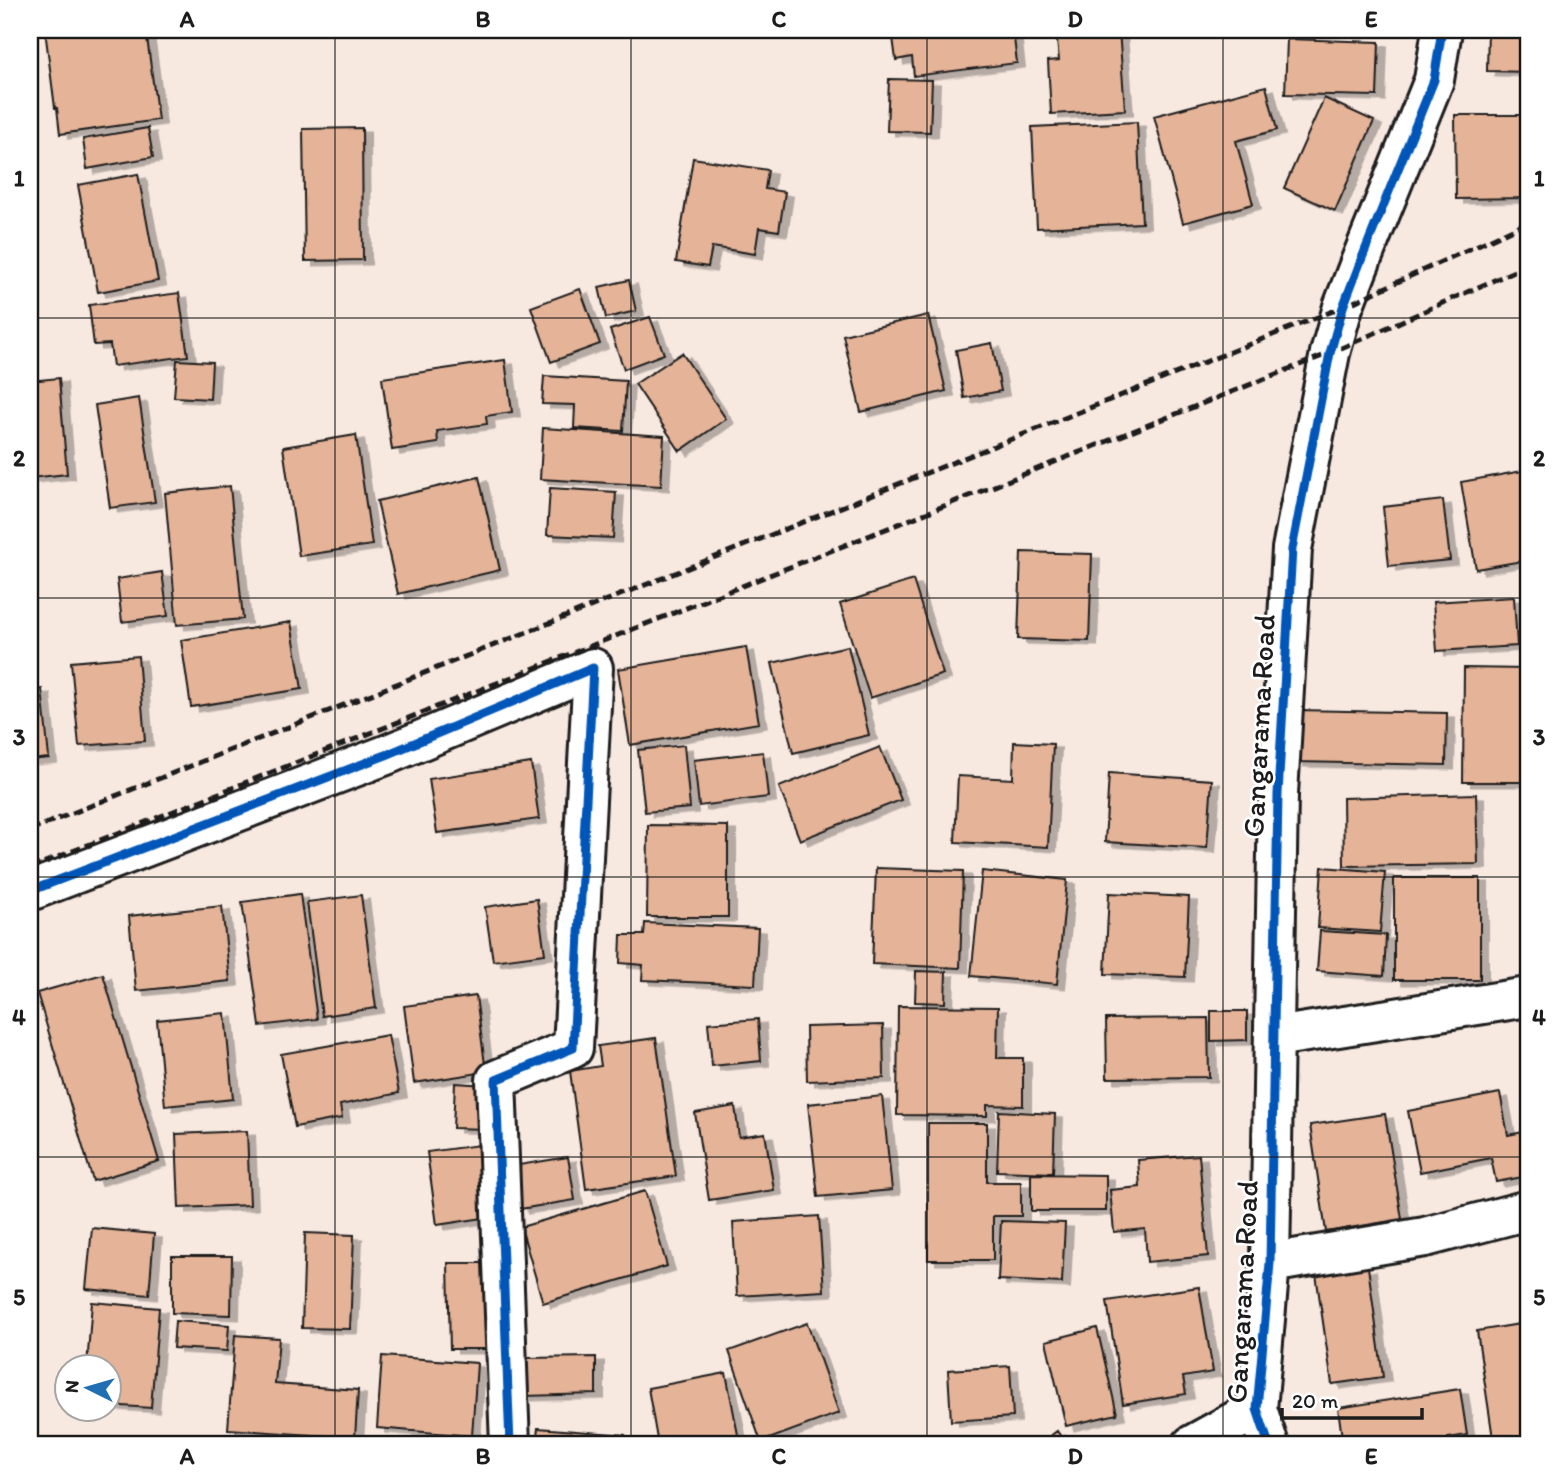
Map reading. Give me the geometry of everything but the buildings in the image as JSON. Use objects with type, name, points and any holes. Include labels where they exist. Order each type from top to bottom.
[{"type":"street","name":"Gangarama Road","points":[[1269,1445],[1257,1409],[1270,1263],[1278,793],[1292,549],[1333,341],[1358,268],[1434,80],[1442,30]]},
{"type":"street","points":[[30,891],[386,755],[593,668],[573,1048],[496,1080],[510,1445]]},
{"type":"street","points":[[1275,1037],[1528,997]]},
{"type":"street","points":[[1270,1263],[1425,1237],[1528,1210]]},
{"type":"street","points":[[1192,1445],[1257,1409]]},
{"type":"railway","points":[[30,830],[1343,307],[1528,222]]},
{"type":"railway","points":[[30,868],[1330,353],[1528,265]]},
{"type":"cycle path","points":[[1269,1445],[1257,1409],[1270,1263],[1278,794],[1292,549],[1330,353],[1343,307],[1434,80],[1442,30]]},
{"type":"cycle path","points":[[30,891],[386,755],[593,668],[573,1048],[496,1080],[510,1445]]}]
